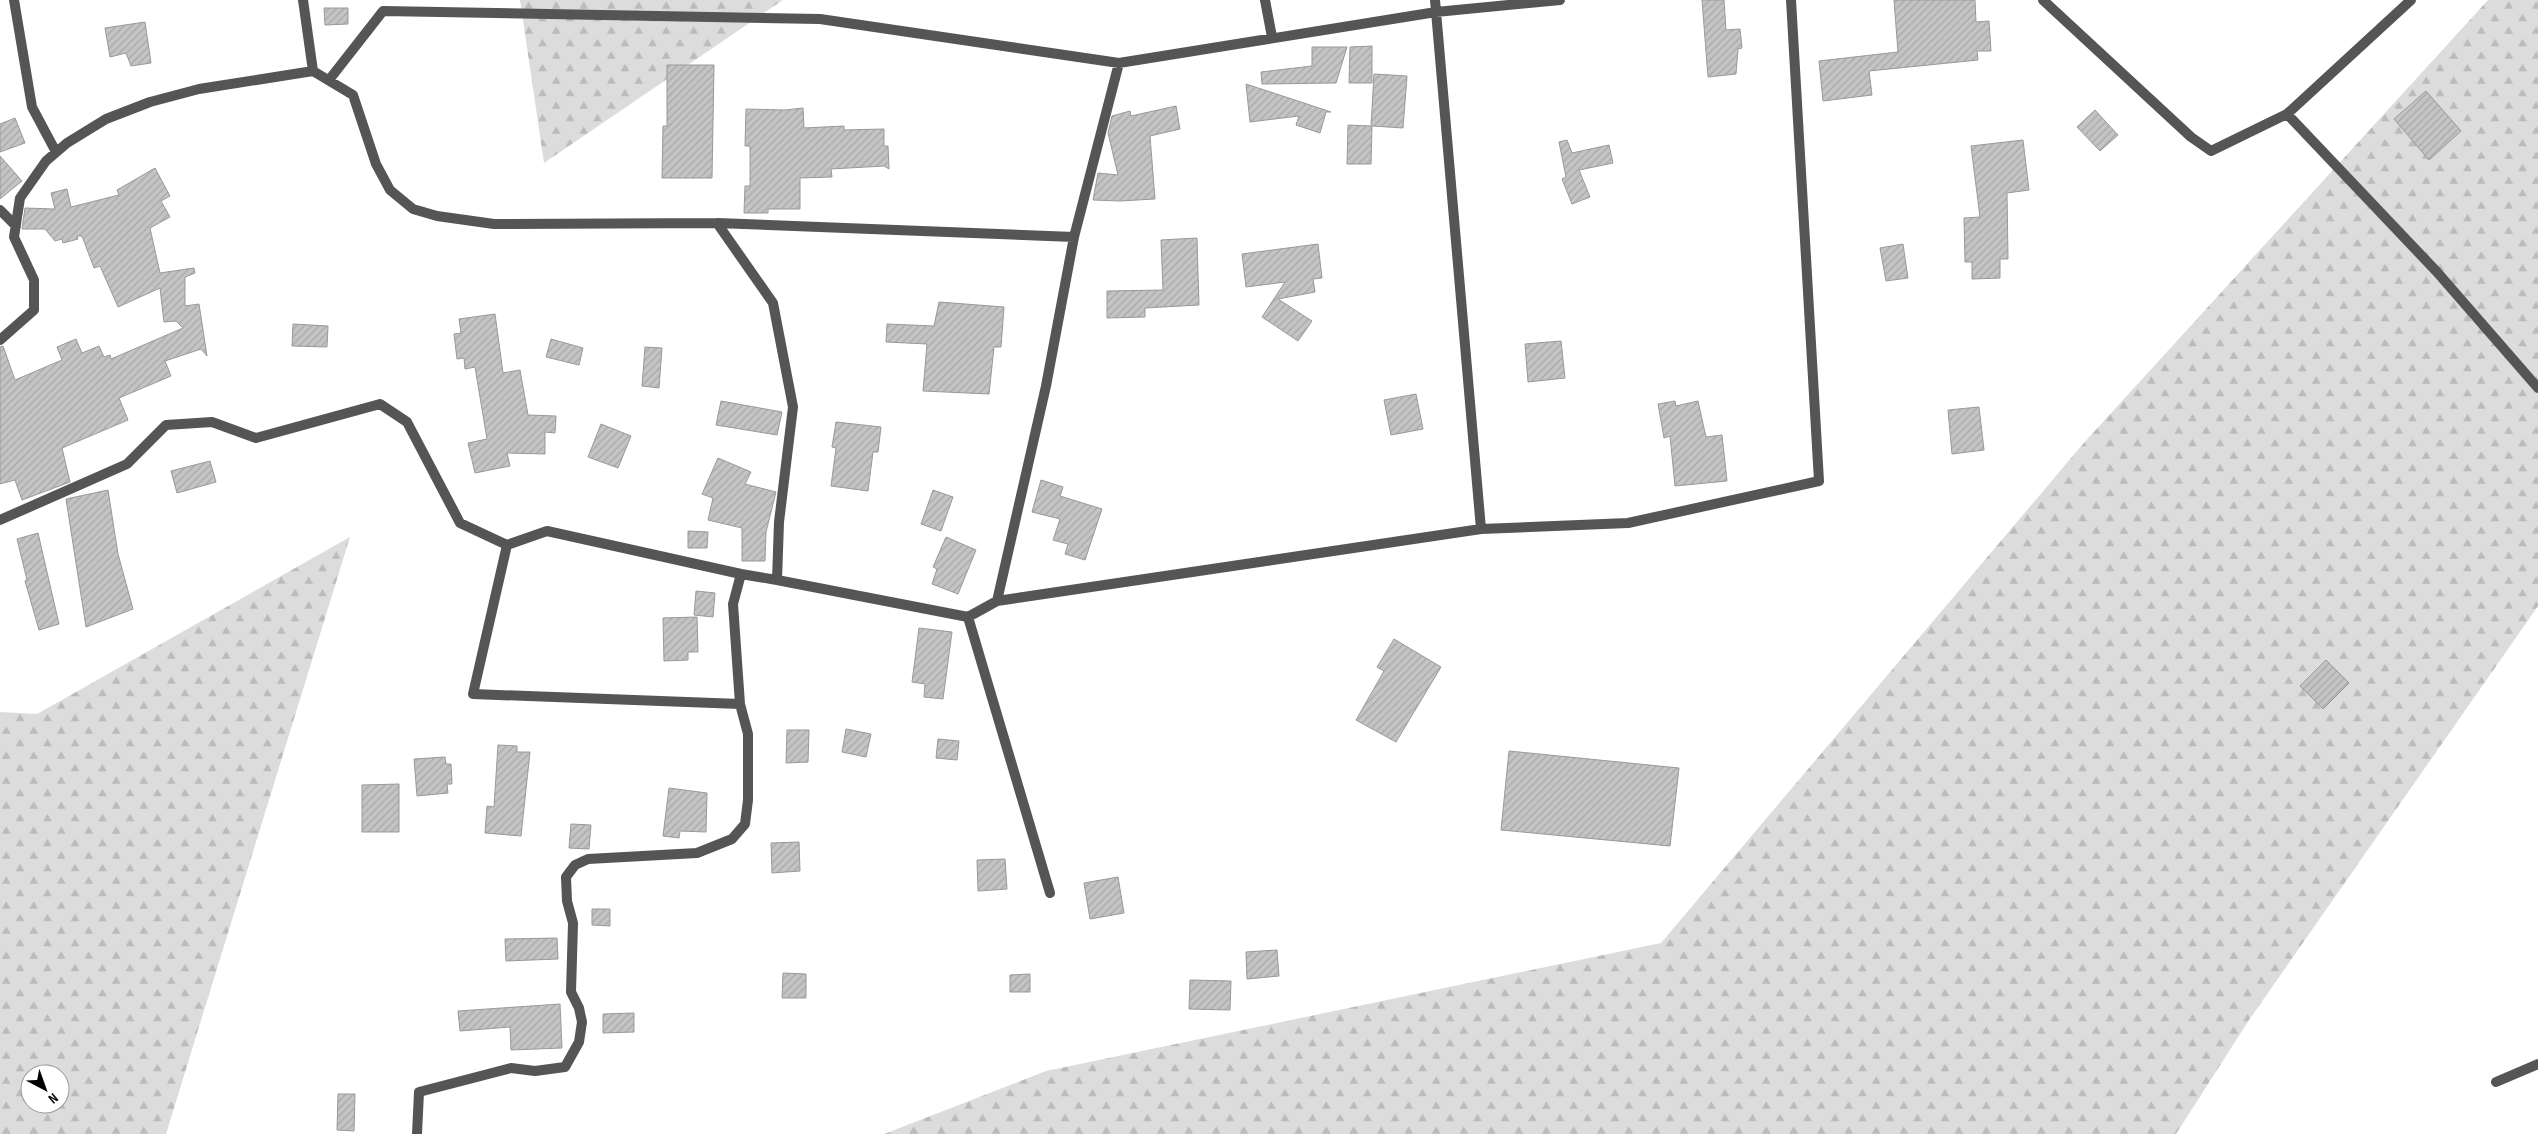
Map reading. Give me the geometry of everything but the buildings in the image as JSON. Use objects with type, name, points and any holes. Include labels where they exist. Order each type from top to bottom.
[{"type":"street","points":[[14,0],[32,107],[56,152]]},
{"type":"street","points":[[303,0],[313,71]]},
{"type":"street","points":[[1265,0],[1272,37]]},
{"type":"street","points":[[1435,0],[1481,529]]},
{"type":"street","points":[[329,80],[383,11],[820,19],[1119,63],[1436,12],[1560,0]]},
{"type":"street","points":[[0,520],[127,464],[166,425],[212,422],[256,438],[380,404],[407,422],[460,523],[507,545],[547,531],[740,574],[968,617],[997,602],[1481,529],[1628,523],[1819,481],[1790,0]]},
{"type":"street","points":[[2043,0],[2184,130],[2211,151],[2287,114],[2411,0]]},
{"type":"street","points":[[997,602],[1046,386],[1074,238],[1119,63]]},
{"type":"street","points":[[0,340],[34,310],[34,280],[14,237],[20,198],[46,160],[106,119],[150,102],[199,88],[313,71],[353,95],[376,164],[390,190],[413,209],[437,216],[494,224],[718,223],[1074,238]]},
{"type":"street","points":[[2287,114],[2437,272],[2538,388]]},
{"type":"street","points":[[0,210],[16,226]]},
{"type":"street","points":[[718,223],[773,303],[793,407],[779,522],[777,580]]},
{"type":"street","points":[[507,545],[473,694],[740,704]]},
{"type":"street","points":[[417,1134],[419,1092],[511,1068],[535,1071],[565,1067],[579,1042],[582,1022],[580,1008],[571,992],[573,923],[566,877],[574,865],[588,859],[697,853],[732,839],[745,824],[748,800],[748,734],[740,704],[733,604],[740,574]]},
{"type":"street","points":[[968,617],[1050,893]]},
{"type":"street","points":[[2496,1082],[2538,1064]]},
{"type":"green space","points":[[520,0],[783,0],[544,163]]},
{"type":"green space","points":[[2488,0],[2538,0],[2538,606],[2249,1020],[2176,1134],[884,1134],[1046,1071],[1661,943],[2082,445]]},
{"type":"green space","points":[[350,537],[166,1134],[0,1134],[0,712],[37,714]]}]
